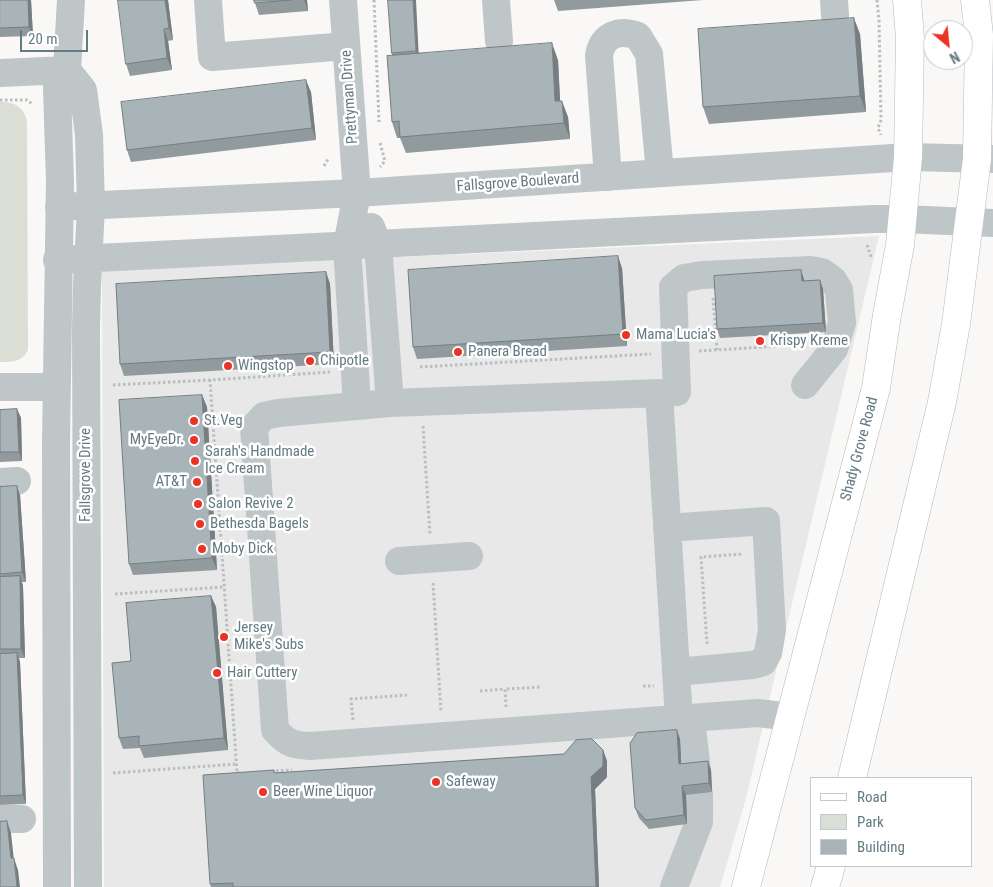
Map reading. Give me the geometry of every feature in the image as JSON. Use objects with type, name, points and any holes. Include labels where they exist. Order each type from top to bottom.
[{"type":"main road","name":"Shady Grove Road","points":[[746,887],[876,388],[900,245],[908,158],[910,38],[907,0]]},
{"type":"main road","points":[[852,777],[942,402],[956,324],[980,222],[985,159],[979,35],[975,0]]},
{"type":"main road","points":[[825,887],[830,867]]},
{"type":"street","name":"Fallsgrove Drive","points":[[57,887],[56,386],[59,207],[57,88],[67,70],[70,0]]},
{"type":"street","points":[[208,0],[212,57],[346,46]]},
{"type":"street","name":"Prettyman Drive","points":[[343,0],[356,193]]},
{"type":"street","points":[[496,0],[499,41]]},
{"type":"street","points":[[608,177],[599,55],[601,46],[609,37],[628,32],[638,36],[649,54],[660,173]]},
{"type":"street","name":"Fallsgrove Drive","points":[[67,70],[83,90],[89,135],[92,207],[88,258],[86,451],[88,887]]},
{"type":"street","points":[[0,73],[67,70]]},
{"type":"street","name":"Fallsgrove Boulevard","points":[[59,207],[92,207],[356,193],[880,159],[985,159]]},
{"type":"street","points":[[356,193],[378,244],[390,403]]},
{"type":"street","points":[[356,193],[347,246],[357,406]]},
{"type":"street","points":[[57,260],[902,219],[980,222]]},
{"type":"street","points":[[677,392],[673,287],[684,278],[711,274],[810,270],[822,272],[834,280],[839,290],[842,323],[834,349],[805,384]]},
{"type":"street","points":[[0,387],[56,386]]},
{"type":"street","points":[[674,887],[699,822],[698,782],[686,720],[676,672],[659,393],[390,403],[264,416],[254,427],[275,730],[283,739],[294,745],[310,746],[686,720],[758,713],[790,717]]},
{"type":"street","points":[[667,528],[766,521],[772,630],[768,653],[763,662],[754,665],[676,672]]},
{"type":"street","points":[[399,561],[469,556]]},
{"type":"path","points":[[374,0],[379,124]]},
{"type":"path","points":[[877,0],[881,110],[881,120],[878,128],[881,135],[880,159]]},
{"type":"path","points":[[380,142],[385,161],[380,168]]},
{"type":"path","points":[[711,274],[717,350]]},
{"type":"path","points":[[698,351],[797,345]]},
{"type":"path","points":[[420,367],[655,354]]},
{"type":"path","points":[[113,385],[331,372]]},
{"type":"path","points":[[210,380],[236,764],[237,773],[246,773]]},
{"type":"path","points":[[202,400],[212,400]]},
{"type":"path","points":[[423,424],[430,536]]},
{"type":"path","points":[[708,651],[702,557],[748,554]]},
{"type":"path","points":[[433,576],[441,720]]},
{"type":"path","points":[[115,594],[224,587]]},
{"type":"path","points":[[480,691],[540,687]]},
{"type":"path","points":[[505,689],[507,715]]},
{"type":"path","points":[[353,725],[351,699],[407,694]]},
{"type":"path","points":[[113,773],[236,764]]},
{"type":"path","points":[[265,772],[294,770]]},
{"type":"shaded area","points":[[879,236],[746,798],[720,887],[104,887],[102,270]]},
{"type":"green space","points":[[0,102],[18,106],[24,113],[27,122],[28,350],[20,359],[5,362],[0,362]]},
{"type":"building","points":[[0,0],[28,0],[29,27],[0,28]]},
{"type":"building","points":[[118,0],[165,0],[169,28],[164,29],[167,58],[126,64]]},
{"type":"building","points":[[254,0],[291,0],[255,3]]},
{"type":"building","points":[[388,0],[413,0],[416,51],[392,53]]},
{"type":"building","points":[[854,18],[860,96],[703,107],[698,29]]},
{"type":"building","points":[[552,43],[555,101],[562,101],[564,123],[400,137],[399,121],[392,122],[387,56]]},
{"type":"building","points":[[306,80],[312,128],[127,150],[121,102]]},
{"type":"building","points":[[618,256],[623,334],[413,347],[408,270]]},
{"type":"building","points":[[801,270],[802,281],[820,280],[823,323],[717,329],[714,276]]},
{"type":"building","points":[[326,272],[330,352],[120,364],[116,284]]},
{"type":"building","points":[[202,395],[212,558],[129,564],[119,400]]},
{"type":"building","points":[[17,409],[19,452],[0,452],[0,410]]},
{"type":"building","points":[[17,486],[22,572],[0,574],[0,487]]},
{"type":"building","points":[[20,576],[21,649],[0,649],[0,577]]},
{"type":"building","points":[[211,596],[224,738],[139,746],[139,736],[119,738],[112,663],[131,661],[126,603]]},
{"type":"building","points":[[17,653],[23,795],[0,796],[0,654]]},
{"type":"building","points":[[677,730],[679,764],[708,761],[709,783],[682,786],[684,815],[646,820],[635,808],[630,743],[637,733]]},
{"type":"building","points":[[592,739],[603,750],[603,766],[591,777],[596,887],[233,887],[233,883],[210,884],[203,775],[274,770],[274,773],[564,754],[576,740]]},
{"type":"building","points":[[7,821],[11,858],[14,858],[17,887],[0,887],[0,822]]},
{"type":"place","name":"Mama Lucia's","points":[[626,335]]},
{"type":"place","name":"Krispy Kreme","points":[[760,341]]},
{"type":"place","name":"Panera Bread","points":[[458,352]]},
{"type":"place","name":"Chipotle","points":[[310,361]]},
{"type":"place","name":"Wingstop","points":[[228,366]]},
{"type":"place","name":"St.Veg","points":[[194,421]]},
{"type":"place","name":"MyEyeDr.","points":[[194,440]]},
{"type":"place","name":"Sarah's Handmade Ice Cream","points":[[195,461]]},
{"type":"place","name":"AT&T","points":[[197,482]]},
{"type":"place","name":"Salon Revive 2","points":[[198,504]]},
{"type":"place","name":"Bethesda Bagels","points":[[200,524]]},
{"type":"place","name":"Moby Dick","points":[[202,549]]},
{"type":"place","name":"Jersey Mike's Subs","points":[[224,637]]},
{"type":"place","name":"Hair Cuttery","points":[[217,673]]},
{"type":"place","name":"Safeway","points":[[436,782]]},
{"type":"place","name":"Beer Wine Liquor","points":[[263,792]]}]
